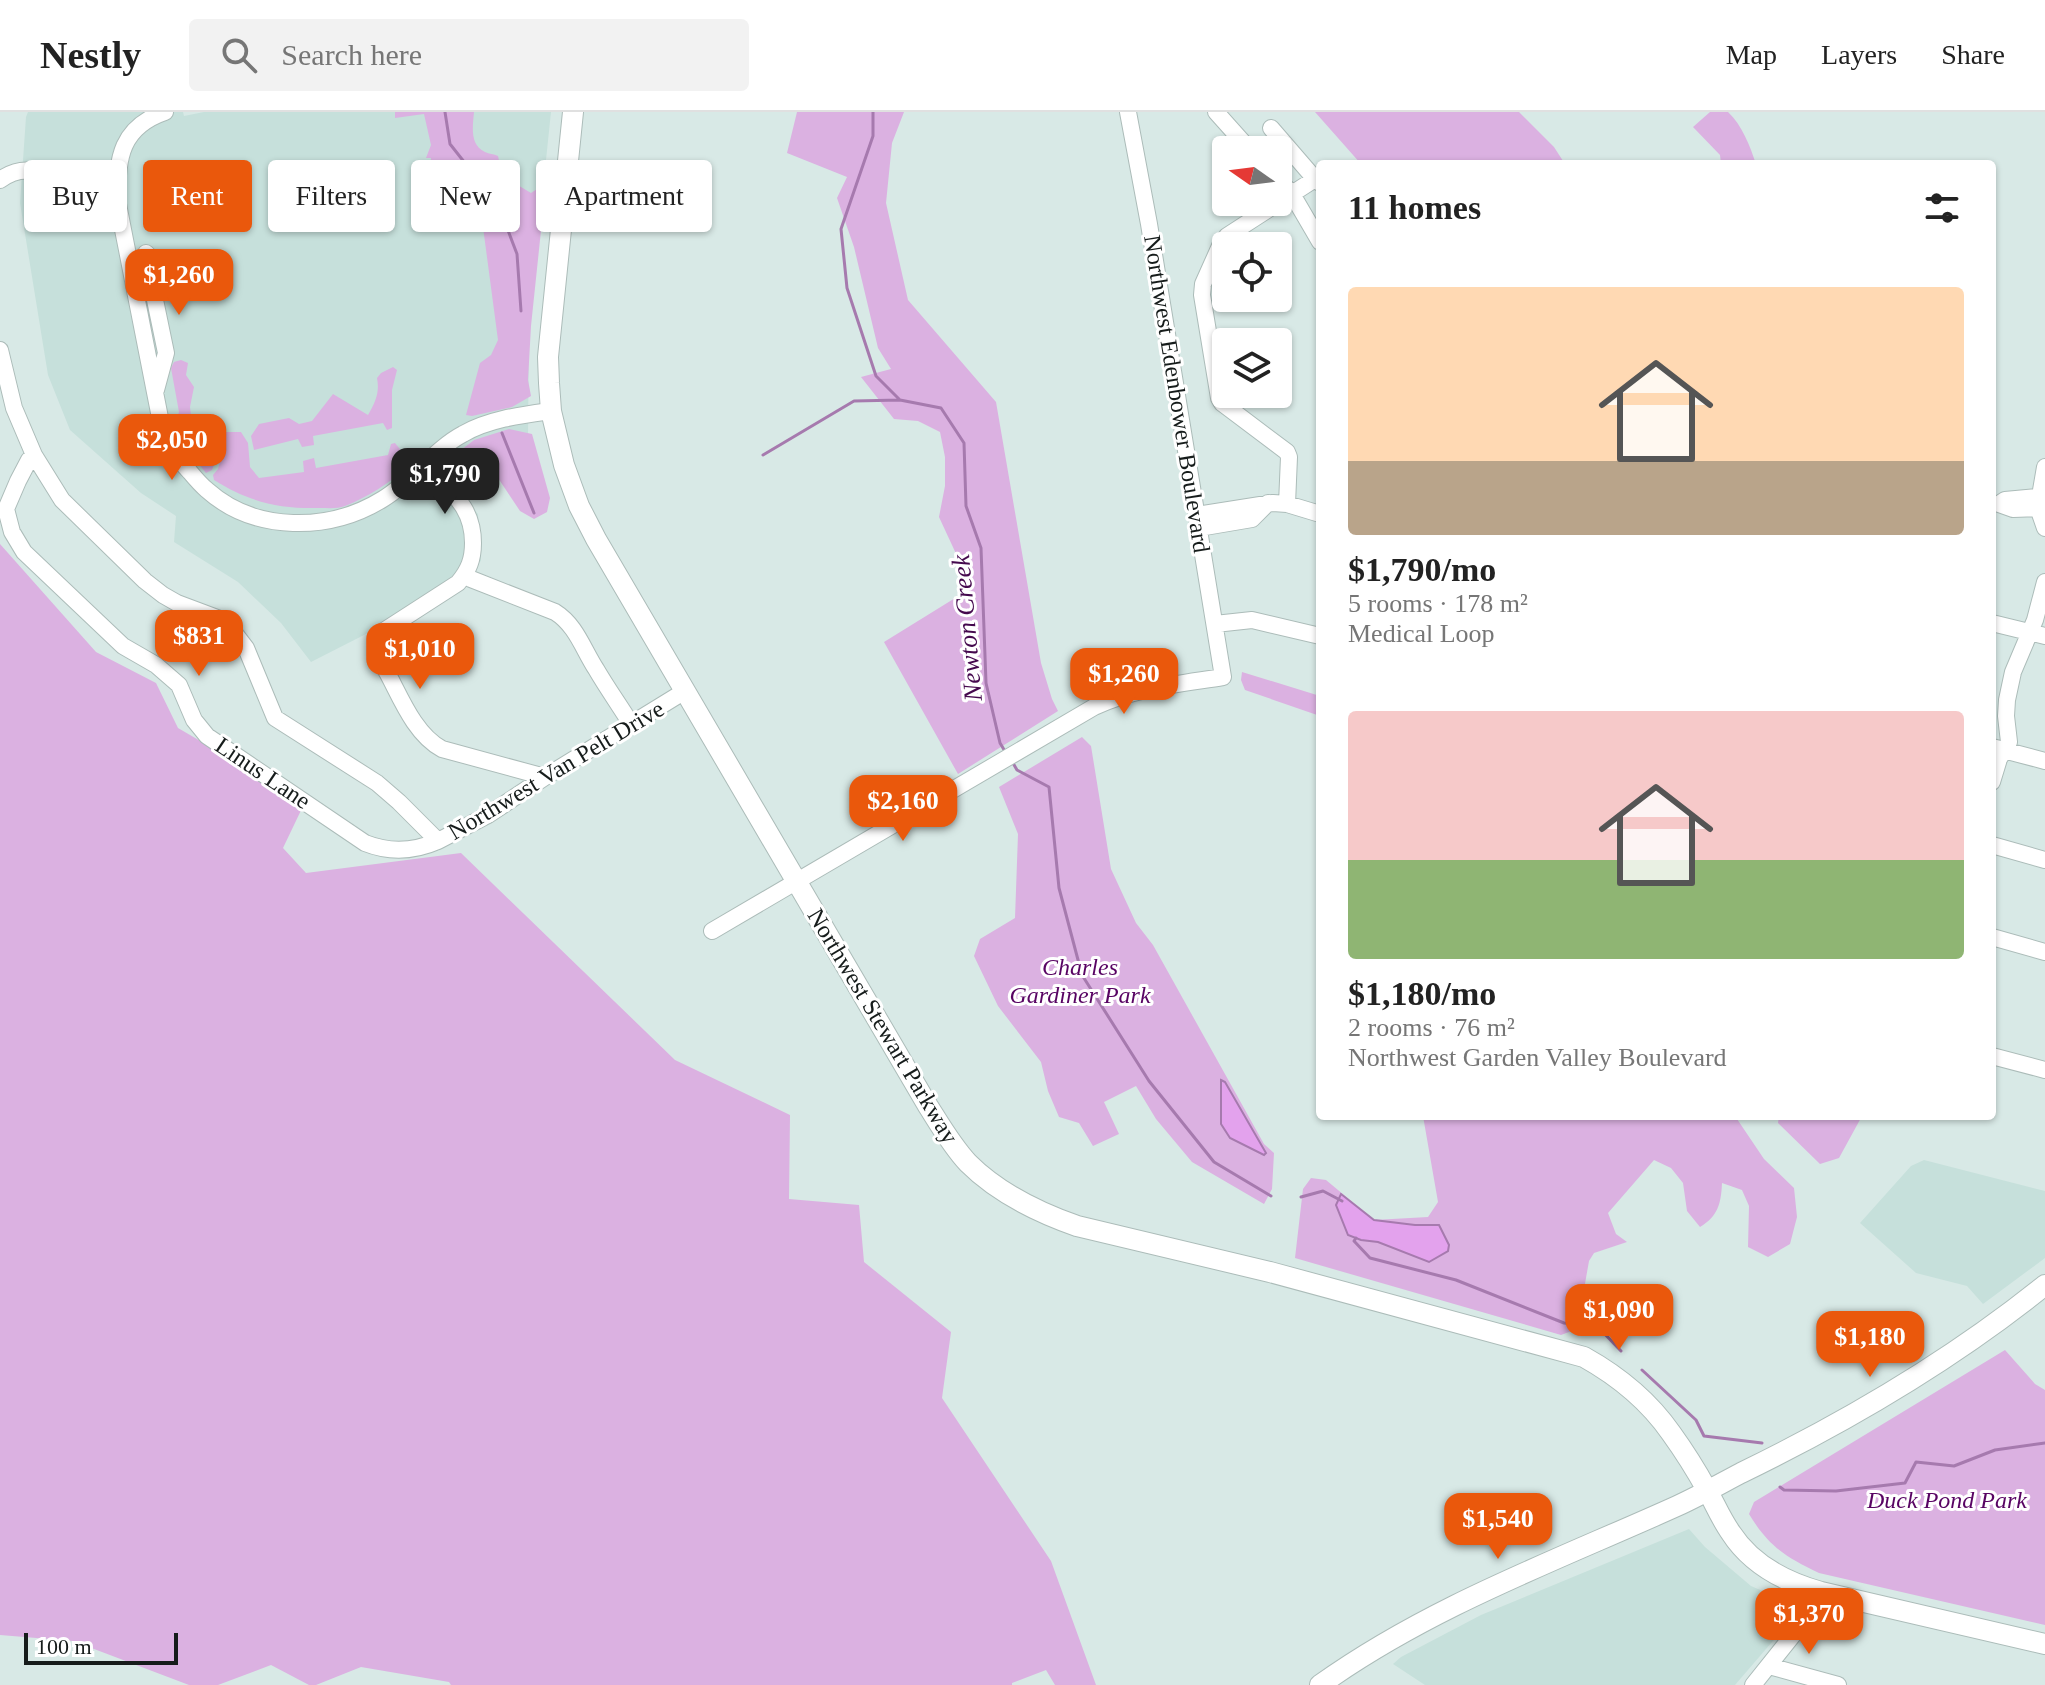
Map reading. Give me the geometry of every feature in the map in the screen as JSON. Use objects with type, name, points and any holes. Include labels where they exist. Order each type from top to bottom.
[{"type":"main road","name":"Northwest Stewart Parkway","points":[[573,112],[548,357],[551,411],[564,465],[579,506],[941,1127],[967,1162],[997,1188],[1030,1207],[1077,1226],[1270,1272],[1584,1357],[1620,1379],[1649,1406],[1669,1430],[1732,1535],[1760,1564],[1791,1582],[1821,1592],[2045,1644]]},
{"type":"main road","points":[[1320,1685],[1381,1644],[1479,1593],[1680,1505],[1773,1459],[1962,1347],[2045,1285]]},
{"type":"street","points":[[120,160],[130,137],[143,124],[165,112]]},
{"type":"street","name":"Northwest Edenbower Boulevard","points":[[798,882],[1094,707],[1127,693],[1223,677],[1128,112]]},
{"type":"street","points":[[1216,112],[1237,136]]},
{"type":"street","points":[[1271,128],[1316,179]]},
{"type":"street","points":[[0,180],[7,175],[24,172]]},
{"type":"street","points":[[1316,182],[1292,194],[1316,235]]},
{"type":"street","points":[[1259,216],[1223,240],[1203,284],[1202,295],[1219,398],[1287,452],[1287,504]]},
{"type":"street","points":[[123,232],[163,433],[173,453],[207,491],[233,507],[278,522],[311,523],[343,518],[384,499],[445,446],[466,432],[510,418],[551,411]]},
{"type":"street","points":[[146,253],[151,258],[154,271],[153,288],[166,353],[155,395]]},
{"type":"street","name":"Northwest Van Pelt Drive","points":[[0,350],[14,408],[34,455],[62,500],[145,581],[169,600],[217,618],[233,631],[246,648],[275,718],[377,783],[438,841],[488,815],[685,691]]},
{"type":"street","name":"Linus Lane","points":[[34,455],[6,509],[12,532],[24,552],[123,646],[156,665],[179,685],[194,720],[207,736],[365,843],[403,850],[422,849],[438,841]]},
{"type":"street","points":[[426,465],[459,499],[472,524],[472,560],[465,575],[449,590],[379,634],[377,654],[407,709],[434,745],[545,777]]},
{"type":"street","points":[[2045,467],[2038,502],[2045,528]]},
{"type":"street","points":[[1996,504],[2005,500],[2038,502]]},
{"type":"street","points":[[1198,522],[1252,519],[1268,503],[1287,504],[1316,513]]},
{"type":"street","points":[[465,575],[555,612],[571,624],[631,724]]},
{"type":"street","points":[[1998,749],[2009,742],[2006,716],[2013,672],[2037,634],[2045,582]]},
{"type":"street","points":[[1215,624],[1252,620],[1316,635]]},
{"type":"street","points":[[1996,624],[2037,634]]},
{"type":"street","points":[[1998,749],[2045,761]]},
{"type":"street","points":[[1996,769],[1998,749]]},
{"type":"street","points":[[1996,846],[2045,860]]},
{"type":"street","points":[[712,931],[798,882]]},
{"type":"street","points":[[1996,938],[2045,952]]},
{"type":"street","points":[[1996,1057],[2045,1070]]},
{"type":"street","points":[[1753,1685],[1813,1610],[1821,1592]]},
{"type":"street","points":[[1769,1666],[1838,1685]]},
{"type":"shaded area","points":[[28,112],[183,112],[184,116],[204,112],[551,112],[546,160],[536,160],[536,232],[538,232],[529,323],[528,438],[474,440],[440,467],[478,514],[481,561],[364,635],[311,662],[281,623],[238,582],[174,542],[176,516],[141,493],[70,430],[48,375],[25,232],[127,232],[127,160],[24,160],[24,228],[20,203]]},
{"type":"shaded area","points":[[1221,1080],[1266,1153],[1264,1155],[1230,1138],[1221,1124]]},
{"type":"shaded area","points":[[1924,1160],[2045,1191],[2045,1258],[1983,1304],[1967,1286],[1916,1273],[1860,1223],[1911,1166]]},
{"type":"shaded area","points":[[1341,1194],[1374,1220],[1439,1225],[1449,1245],[1448,1251],[1429,1262],[1378,1242],[1348,1235],[1336,1205]]},
{"type":"shaded area","points":[[1689,1529],[1705,1547],[1751,1586],[1788,1602],[1791,1620],[1735,1685],[1425,1685],[1393,1664],[1481,1615]]},
{"type":"green space","points":[[395,112],[474,112],[476,145],[498,156],[499,160],[431,160],[426,158],[431,145],[424,114],[395,118]]},
{"type":"green space","points":[[797,112],[904,112],[892,143],[886,203],[908,300],[996,402],[1041,663],[1058,711],[958,774],[884,642],[971,586],[939,517],[945,486],[945,457],[940,432],[918,421],[894,419],[861,377],[891,369],[878,348],[854,247],[837,198],[847,177],[787,153]]},
{"type":"green space","points":[[1315,112],[1519,112],[1554,147],[1562,160],[1357,160]]},
{"type":"green space","points":[[1710,112],[1728,112],[1745,136],[1754,160],[1721,160],[1720,155],[1693,127]]},
{"type":"green space","points":[[520,186],[531,193],[536,190],[536,232],[541,232],[531,326],[528,380],[531,396],[512,407],[466,415],[480,363],[491,355],[498,340],[484,232],[520,232]]},
{"type":"green space","points":[[181,360],[188,363],[186,375],[194,387],[191,416],[209,454],[216,459],[212,470],[206,473],[181,442],[174,427],[179,412],[171,368],[174,362]]},
{"type":"green space","points":[[393,367],[397,370],[392,390],[392,428],[387,430],[383,423],[313,436],[314,445],[302,447],[298,439],[254,450],[251,436],[259,424],[289,418],[299,424],[312,421],[333,394],[368,415],[376,398],[377,378]]},
{"type":"green space","points":[[509,429],[532,434],[550,498],[547,512],[534,519],[520,511],[482,454],[452,457],[474,440]]},
{"type":"green space","points":[[222,432],[241,432],[248,443],[250,467],[259,478],[304,472],[303,461],[314,458],[316,468],[388,455],[391,444],[395,443],[408,459],[408,467],[378,489],[342,507],[278,505],[252,499],[214,480],[224,446],[217,438]]},
{"type":"green space","points":[[0,544],[96,652],[156,683],[178,728],[305,802],[283,848],[306,873],[461,853],[675,1060],[790,1115],[789,1199],[859,1205],[864,1262],[951,1332],[942,1398],[1051,1561],[1096,1685],[1055,1685],[1046,1670],[1012,1685],[451,1685],[449,1682],[361,1667],[309,1685],[271,1665],[218,1685],[189,1685],[73,1641],[0,1635]]},
{"type":"green space","points":[[1242,672],[1316,695],[1316,715],[1245,690]]},
{"type":"green space","name":"Charles Gardiner Park","points":[[1082,737],[1091,746],[1111,869],[1136,923],[1153,945],[1264,1144],[1274,1153],[1272,1189],[1264,1204],[1192,1162],[1156,1119],[1136,1086],[1104,1102],[1119,1134],[1093,1146],[1079,1123],[1059,1117],[1041,1062],[998,1006],[974,956],[980,939],[1015,918],[1018,834],[999,787]]},
{"type":"green space","points":[[1424,1120],[1738,1120],[1764,1159],[1794,1188],[1797,1217],[1790,1244],[1768,1257],[1748,1247],[1749,1206],[1742,1190],[1722,1183],[1717,1209],[1700,1227],[1687,1211],[1683,1183],[1671,1168],[1654,1160],[1608,1213],[1616,1234],[1627,1242],[1594,1253],[1589,1261],[1577,1329],[1561,1335],[1295,1258],[1303,1189],[1311,1178],[1326,1180],[1374,1220],[1428,1217],[1438,1202]]},
{"type":"green space","points":[[1778,1120],[1860,1120],[1839,1158],[1820,1164]]},
{"type":"green space","name":"Duck Pond Park","points":[[2005,1350],[2035,1384],[2045,1390],[2045,1625],[1819,1573],[1779,1550],[1756,1525],[1749,1514],[1754,1502]]},
{"type":"waterway","points":[[445,112],[450,144],[463,160]]},
{"type":"waterway","name":"Newton Creek","points":[[873,112],[873,136],[841,229],[847,288],[876,376],[900,400],[941,408],[964,443],[966,506],[981,548],[986,683],[1000,743],[1006,753]]},
{"type":"waterway","points":[[509,232],[517,254],[521,311]]},
{"type":"waterway","points":[[763,455],[854,401],[900,400]]},
{"type":"waterway","points":[[502,433],[534,513]]},
{"type":"waterway","name":"Newton Creek","points":[[1013,763],[1017,770],[1049,787],[1059,888],[1082,975],[1149,1081],[1214,1162],[1271,1196]]},
{"type":"waterway","name":"Newton Creek","points":[[1301,1197],[1323,1191],[1342,1201]]},
{"type":"waterway","name":"Newton Creek","points":[[1356,1238],[1354,1241],[1370,1258],[1456,1280],[1564,1323],[1598,1327],[1621,1351]]},
{"type":"waterway","name":"Newton Creek","points":[[1642,1370],[1696,1420],[1704,1436],[1762,1443]]},
{"type":"waterway","name":"Newton Creek","points":[[1780,1487],[1784,1490],[1836,1491],[1905,1483],[1916,1462],[1954,1466],[1995,1450],[2045,1443]]}]
